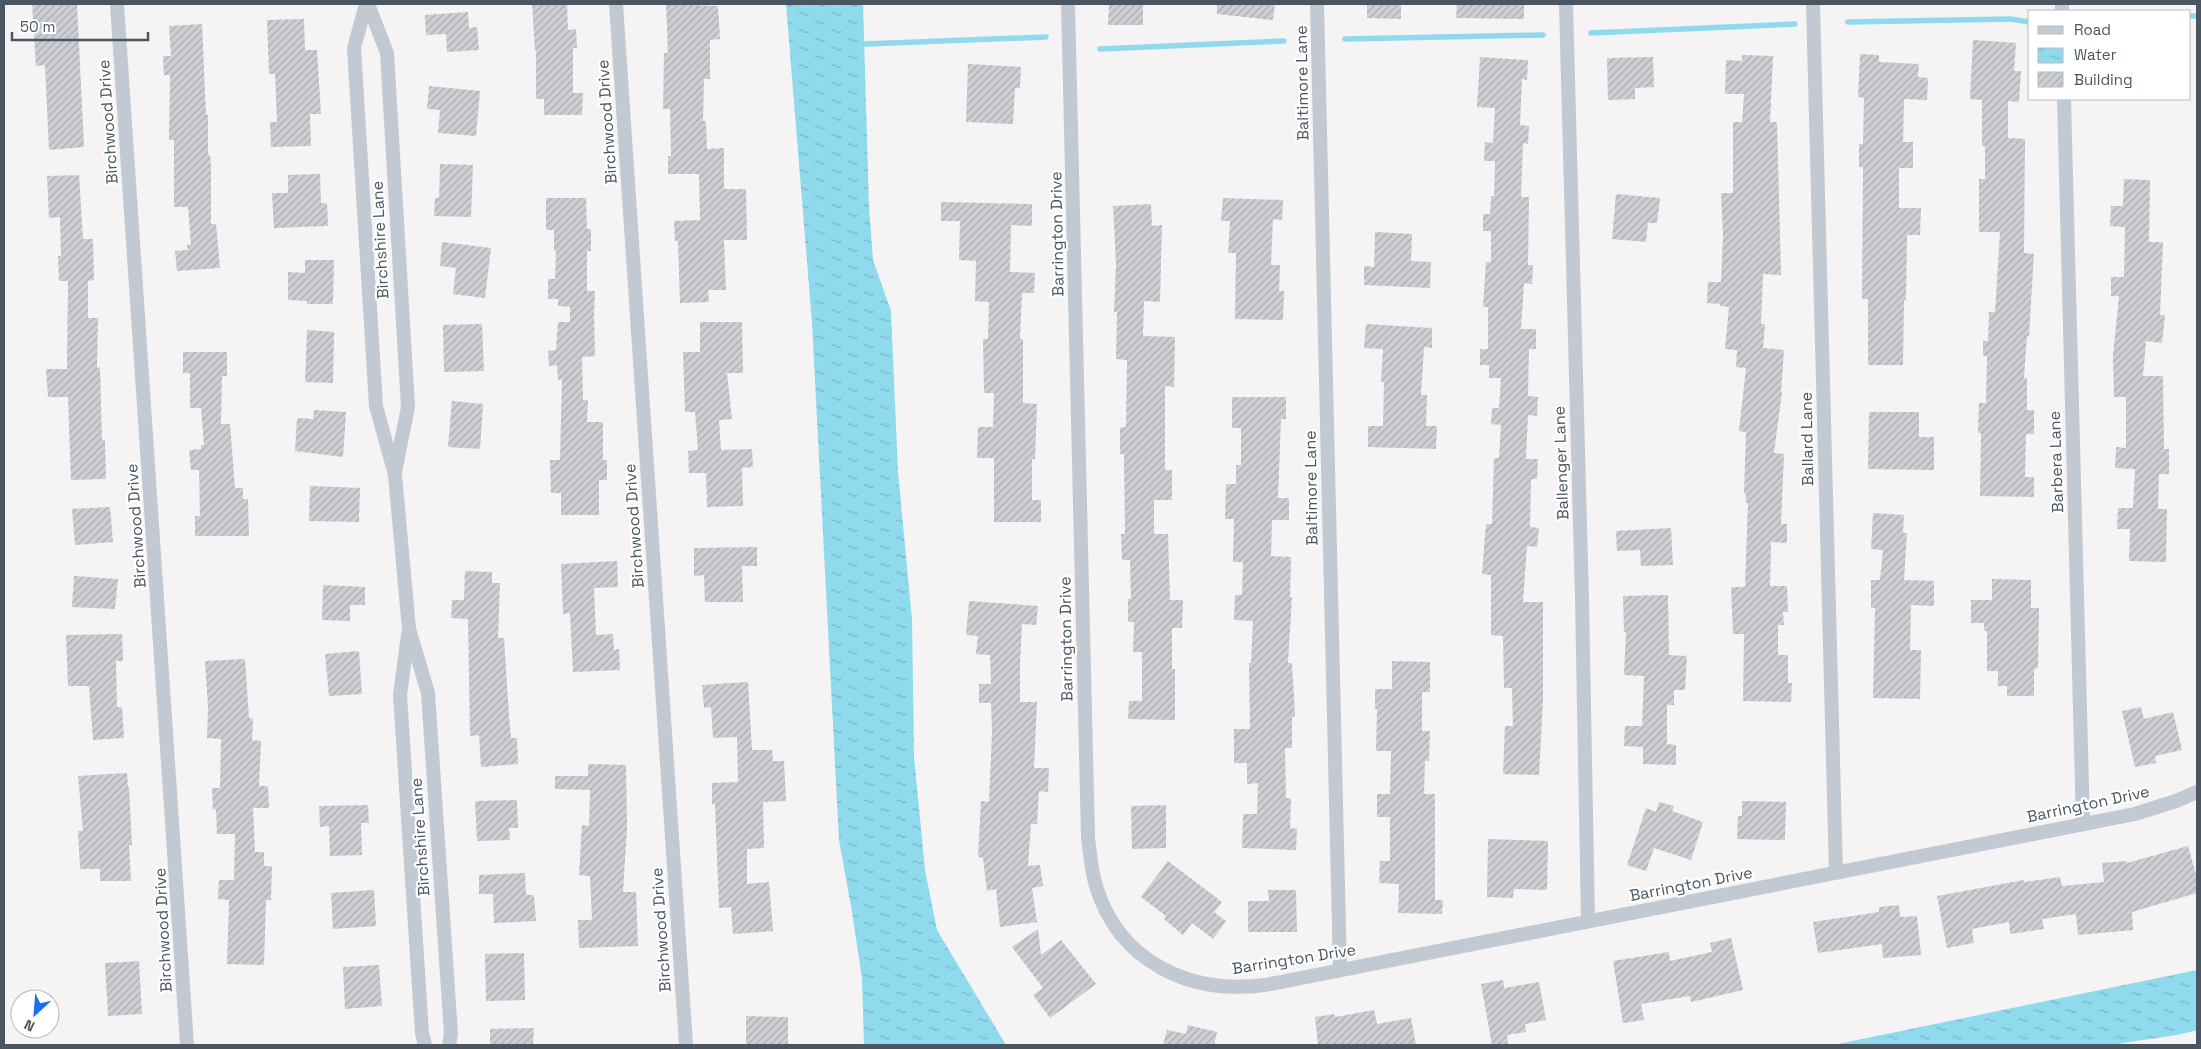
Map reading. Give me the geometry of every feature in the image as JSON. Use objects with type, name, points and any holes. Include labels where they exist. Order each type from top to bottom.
[{"type":"street","name":"Birchwood Drive","points":[[117,4],[187,1045]]},
{"type":"street","name":"Birchshire Lane","points":[[367,4],[387,53],[408,407],[395,475]]},
{"type":"street","name":"Birchshire Lane","points":[[367,4],[354,48],[374,386],[376,406],[395,475],[409,629],[428,693],[451,1034],[449,1045]]},
{"type":"street","name":"Birchwood Drive","points":[[616,4],[686,1045]]},
{"type":"street","name":"Barrington Drive","points":[[1068,4],[1088,837],[1094,880],[1108,914],[1134,948],[1159,966],[1185,979],[1216,987],[1240,988],[2083,824],[2156,808],[2197,792]]},
{"type":"street","name":"Baltimore Lane","points":[[1317,4],[1340,970]]},
{"type":"street","name":"Ballenger Lane","points":[[1566,4],[1588,921]]},
{"type":"street","name":"Ballard Lane","points":[[1814,4],[1836,873]]},
{"type":"street","name":"Barbera Lane","points":[[2064,100],[2083,824]]},
{"type":"street","name":"Birchshire Lane","points":[[409,629],[400,695],[422,1033],[425,1045]]},
{"type":"water","points":[[786,4],[863,4],[869,207],[873,260],[891,311],[898,472],[912,619],[914,757],[925,870],[937,930],[1006,1045],[864,1045],[862,979],[839,840],[812,323]]},
{"type":"water","points":[[2197,970],[2197,1030],[2176,1035],[2113,1045],[1833,1045]]},
{"type":"building","points":[[32,4],[77,4],[84,147],[49,150],[45,65],[36,66]]},
{"type":"building","points":[[532,4],[567,4],[568,30],[576,29],[577,48],[573,48],[573,93],[583,93],[582,115],[544,115],[544,99],[536,99],[536,50]]},
{"type":"building","points":[[666,4],[718,6],[720,39],[710,40],[710,79],[704,79],[703,121],[706,121],[707,149],[724,148],[724,189],[746,189],[747,240],[724,240],[726,290],[708,290],[709,302],[680,303],[678,241],[675,241],[674,221],[700,220],[699,174],[668,174],[668,156],[671,156],[670,109],[663,109],[664,53],[668,53]]},
{"type":"building","points":[[1109,4],[1143,4],[1143,25],[1108,25]]},
{"type":"building","points":[[1217,4],[1275,4],[1273,20],[1217,14]]},
{"type":"building","points":[[1367,4],[1401,4],[1401,19],[1367,18]]},
{"type":"building","points":[[1457,4],[1524,4],[1524,19],[1456,18]]},
{"type":"building","points":[[468,12],[469,28],[477,27],[479,50],[447,52],[446,34],[426,35],[425,15]]},
{"type":"building","points":[[304,19],[305,50],[317,50],[321,114],[310,114],[311,146],[271,147],[270,122],[277,122],[275,74],[269,74],[267,20]]},
{"type":"building","points":[[202,24],[206,115],[208,115],[208,155],[210,155],[211,166],[211,224],[216,224],[220,268],[177,271],[175,251],[188,250],[187,245],[191,245],[188,207],[174,207],[174,140],[169,140],[170,75],[164,75],[163,56],[171,56],[169,26]]},
{"type":"building","points":[[1973,40],[2016,43],[2014,71],[2021,71],[2019,102],[2008,101],[2008,138],[2025,139],[2024,253],[2034,254],[2029,336],[2027,336],[2024,378],[2027,378],[2027,410],[2034,410],[2034,434],[2026,434],[2025,477],[2034,477],[2034,497],[1980,496],[1981,433],[1978,433],[1979,403],[1986,403],[1987,356],[1983,356],[1983,341],[1988,341],[1989,312],[1995,312],[2000,232],[1979,232],[1979,179],[1985,179],[1985,146],[1982,146],[1982,100],[1970,99]]},
{"type":"building","points":[[1860,54],[1879,55],[1879,62],[1919,64],[1918,77],[1928,78],[1927,100],[1904,99],[1903,142],[1913,142],[1913,168],[1899,168],[1899,208],[1921,208],[1920,235],[1907,235],[1903,365],[1868,365],[1868,299],[1862,299],[1863,167],[1859,167],[1859,144],[1863,144],[1864,98],[1858,97]]},
{"type":"building","points":[[1742,55],[1773,56],[1770,122],[1777,122],[1781,275],[1763,274],[1761,324],[1765,324],[1763,348],[1784,350],[1782,392],[1774,453],[1784,454],[1781,524],[1787,524],[1787,543],[1771,542],[1770,586],[1787,586],[1788,612],[1783,612],[1784,625],[1778,625],[1778,655],[1788,655],[1788,683],[1792,683],[1791,702],[1743,701],[1744,634],[1733,634],[1731,587],[1745,587],[1748,503],[1746,503],[1746,494],[1744,494],[1746,432],[1739,431],[1746,368],[1736,367],[1737,350],[1725,349],[1729,307],[1707,303],[1708,282],[1721,282],[1723,235],[1721,193],[1733,193],[1733,122],[1742,122],[1744,94],[1725,94],[1726,60],[1742,61]]},
{"type":"building","points":[[1480,57],[1528,60],[1527,80],[1522,79],[1520,125],[1529,126],[1528,144],[1523,143],[1521,197],[1529,197],[1528,265],[1533,265],[1532,284],[1524,283],[1521,329],[1536,329],[1536,349],[1529,349],[1528,396],[1538,397],[1537,416],[1528,415],[1526,459],[1538,459],[1537,479],[1531,479],[1530,527],[1539,528],[1537,547],[1527,546],[1523,602],[1543,602],[1543,698],[1539,775],[1503,774],[1505,726],[1513,726],[1512,688],[1504,688],[1503,636],[1491,635],[1491,575],[1482,574],[1486,524],[1492,524],[1494,458],[1499,458],[1501,425],[1491,424],[1492,408],[1499,408],[1501,378],[1489,378],[1489,365],[1480,365],[1480,349],[1488,349],[1488,307],[1483,307],[1486,262],[1491,262],[1491,231],[1483,231],[1483,214],[1490,214],[1491,196],[1494,196],[1495,161],[1484,161],[1485,142],[1493,143],[1495,108],[1477,107]]},
{"type":"building","points":[[1653,57],[1654,87],[1635,88],[1635,99],[1608,100],[1607,58]]},
{"type":"building","points":[[968,64],[1021,67],[1020,88],[1015,88],[1013,124],[966,122]]},
{"type":"building","points":[[429,86],[480,91],[476,136],[438,133],[440,110],[427,109]]},
{"type":"building","points":[[440,164],[473,165],[471,217],[434,216],[435,198],[439,198]]},
{"type":"building","points":[[320,174],[321,203],[327,203],[328,226],[274,228],[272,193],[288,193],[288,175]]},
{"type":"building","points":[[79,175],[83,239],[93,239],[94,280],[88,281],[88,318],[98,318],[97,368],[100,367],[102,440],[105,440],[106,479],[71,480],[68,397],[48,397],[46,369],[67,369],[68,281],[59,281],[58,256],[61,256],[60,217],[49,218],[47,176]]},
{"type":"building","points":[[2124,179],[2150,180],[2149,242],[2163,242],[2160,315],[2165,315],[2162,343],[2146,341],[2143,376],[2163,376],[2164,449],[2169,449],[2169,474],[2159,474],[2158,509],[2167,509],[2166,562],[2129,561],[2130,529],[2117,529],[2118,508],[2133,508],[2135,469],[2115,468],[2116,447],[2126,448],[2126,397],[2114,397],[2113,355],[2119,296],[2111,296],[2111,277],[2124,277],[2125,227],[2110,226],[2111,206],[2123,206]]},
{"type":"building","points":[[1616,194],[1660,198],[1657,223],[1648,223],[1646,242],[1612,239]]},
{"type":"building","points":[[546,198],[586,198],[587,229],[591,229],[591,251],[587,251],[587,291],[595,291],[595,356],[582,357],[583,400],[588,400],[587,422],[603,422],[603,460],[607,460],[607,480],[599,480],[599,515],[561,515],[561,493],[551,493],[550,460],[560,460],[562,379],[558,380],[557,365],[549,366],[548,351],[556,350],[558,322],[570,322],[570,307],[558,306],[558,299],[548,299],[548,279],[555,279],[556,251],[554,251],[554,230],[546,230]]},
{"type":"building","points":[[1223,198],[1283,200],[1282,220],[1273,219],[1271,265],[1280,265],[1279,291],[1284,291],[1283,320],[1235,319],[1236,253],[1228,253],[1230,221],[1221,221]]},
{"type":"building","points":[[941,202],[1032,204],[1032,226],[1011,225],[1010,272],[1035,273],[1034,293],[1022,293],[1020,339],[1023,339],[1023,403],[1037,404],[1035,459],[1032,459],[1032,500],[1041,500],[1041,522],[994,522],[994,458],[977,458],[978,427],[993,427],[994,393],[984,393],[983,339],[988,339],[989,302],[975,301],[976,261],[959,260],[960,221],[941,221]]},
{"type":"building","points":[[1151,204],[1152,226],[1162,225],[1160,302],[1144,301],[1143,336],[1175,337],[1174,387],[1165,386],[1165,470],[1172,470],[1172,500],[1154,500],[1154,534],[1168,534],[1170,600],[1183,600],[1182,628],[1172,628],[1172,669],[1175,669],[1175,720],[1128,719],[1129,701],[1142,701],[1142,652],[1133,652],[1134,622],[1128,622],[1128,599],[1131,599],[1130,560],[1122,560],[1121,534],[1125,534],[1124,454],[1120,454],[1120,428],[1126,427],[1127,360],[1116,359],[1117,312],[1114,312],[1116,265],[1113,206]]},
{"type":"building","points":[[1375,232],[1412,234],[1411,261],[1431,262],[1430,288],[1364,285],[1364,266],[1374,267]]},
{"type":"building","points":[[442,242],[491,248],[485,298],[453,294],[456,268],[440,266]]},
{"type":"building","points":[[305,260],[334,260],[333,304],[307,304],[307,301],[288,300],[288,272],[305,273]]},
{"type":"building","points":[[700,322],[742,322],[743,373],[727,373],[732,419],[719,420],[721,450],[752,449],[753,467],[742,468],[743,506],[707,507],[706,473],[689,473],[688,451],[698,450],[695,412],[685,412],[683,352],[700,352]]},
{"type":"building","points":[[482,324],[484,371],[444,372],[443,325]]},
{"type":"building","points":[[1366,324],[1432,328],[1432,348],[1424,347],[1421,395],[1427,395],[1426,426],[1437,426],[1436,449],[1368,447],[1368,426],[1383,426],[1384,382],[1381,382],[1383,349],[1364,348]]},
{"type":"building","points":[[307,330],[334,332],[333,383],[305,382]]},
{"type":"building","points":[[183,352],[227,352],[227,376],[222,376],[221,424],[230,424],[235,488],[243,488],[243,499],[248,499],[249,536],[195,536],[195,516],[200,516],[199,470],[191,470],[189,450],[201,449],[201,445],[204,445],[201,408],[190,408],[190,373],[183,373]]},
{"type":"building","points":[[1232,397],[1286,397],[1286,419],[1281,419],[1278,498],[1289,498],[1289,520],[1272,520],[1271,556],[1291,557],[1290,597],[1292,597],[1288,663],[1292,663],[1295,716],[1292,717],[1292,748],[1285,748],[1286,798],[1291,798],[1290,828],[1297,829],[1296,850],[1242,848],[1243,814],[1257,814],[1258,783],[1247,784],[1247,763],[1234,763],[1234,729],[1250,729],[1249,663],[1251,663],[1253,621],[1234,620],[1235,595],[1242,595],[1243,562],[1233,562],[1234,519],[1225,519],[1226,484],[1236,484],[1236,465],[1241,465],[1241,428],[1232,428]]},
{"type":"building","points":[[452,401],[483,404],[480,449],[448,447]]},
{"type":"building","points":[[314,410],[346,412],[343,457],[295,451],[297,418],[313,419]]},
{"type":"building","points":[[1869,412],[1919,412],[1919,437],[1934,437],[1934,470],[1868,469]]},
{"type":"building","points":[[310,486],[360,488],[359,522],[309,521]]},
{"type":"building","points":[[110,507],[113,542],[75,545],[72,509]]},
{"type":"building","points":[[1873,513],[1904,515],[1903,533],[1907,533],[1904,580],[1934,581],[1934,606],[1911,605],[1910,650],[1921,650],[1920,699],[1873,698],[1875,608],[1871,608],[1871,580],[1880,580],[1883,550],[1871,549]]},
{"type":"building","points":[[1671,528],[1673,565],[1641,566],[1640,550],[1617,551],[1616,531]]},
{"type":"building","points":[[757,547],[757,566],[742,566],[743,602],[705,602],[704,575],[694,576],[694,548]]},
{"type":"building","points":[[617,561],[618,587],[594,588],[596,635],[613,634],[614,650],[619,649],[620,670],[573,672],[570,613],[563,614],[561,564]]},
{"type":"building","points":[[465,571],[492,572],[492,583],[500,583],[498,638],[504,638],[511,738],[517,738],[518,764],[481,767],[479,735],[470,736],[468,619],[451,618],[452,600],[464,600]]},
{"type":"building","points":[[74,576],[118,579],[115,609],[72,607]]},
{"type":"building","points":[[1992,579],[2031,580],[2031,608],[2039,608],[2038,668],[2034,669],[2034,696],[2007,696],[2007,686],[1998,686],[1998,671],[1987,671],[1987,631],[1984,631],[1984,623],[1971,623],[1971,600],[1992,600]]},
{"type":"building","points":[[323,585],[365,587],[365,605],[350,605],[350,621],[322,620]]},
{"type":"building","points":[[1668,595],[1669,655],[1687,656],[1685,690],[1674,690],[1674,705],[1667,705],[1667,744],[1676,745],[1676,765],[1643,764],[1643,747],[1624,746],[1625,726],[1642,726],[1644,676],[1624,675],[1626,632],[1624,632],[1623,596]]},
{"type":"building","points":[[969,601],[1038,606],[1036,625],[1022,624],[1020,664],[1020,702],[1037,702],[1034,768],[1049,768],[1048,792],[1039,791],[1037,824],[1031,824],[1028,866],[1040,865],[1043,886],[1032,888],[1037,922],[1000,927],[996,889],[987,891],[983,858],[978,857],[981,801],[989,802],[992,733],[991,703],[979,703],[979,684],[991,684],[990,655],[976,654],[978,636],[966,635]]},
{"type":"building","points":[[122,634],[123,661],[116,661],[117,707],[122,707],[124,738],[93,740],[89,686],[68,686],[66,635]]},
{"type":"building","points":[[359,651],[362,694],[329,696],[325,654]]},
{"type":"building","points":[[245,659],[249,718],[253,719],[252,740],[261,741],[259,786],[268,786],[269,808],[253,808],[255,852],[264,852],[264,866],[272,866],[271,900],[266,900],[264,965],[227,964],[229,900],[218,899],[219,880],[234,880],[235,834],[217,834],[216,809],[213,810],[212,788],[220,788],[221,739],[207,738],[208,708],[205,661]]},
{"type":"building","points":[[1392,661],[1430,662],[1430,692],[1422,692],[1422,731],[1430,731],[1429,761],[1425,761],[1424,794],[1435,794],[1435,900],[1443,900],[1442,914],[1398,913],[1399,884],[1379,883],[1380,861],[1390,861],[1390,817],[1377,817],[1377,794],[1390,794],[1391,751],[1376,751],[1377,709],[1375,709],[1375,689],[1392,689]]},
{"type":"building","points":[[748,682],[752,750],[772,750],[773,761],[784,761],[786,801],[763,802],[764,848],[747,849],[747,884],[769,882],[773,931],[733,934],[731,907],[719,908],[715,804],[712,804],[712,783],[738,782],[737,737],[713,738],[711,707],[704,708],[702,685]]},
{"type":"building","points":[[2141,707],[2144,719],[2173,712],[2182,750],[2155,756],[2156,763],[2135,767],[2122,711]]},
{"type":"building","points":[[588,764],[626,765],[627,828],[623,892],[636,892],[638,946],[579,948],[578,920],[592,920],[590,876],[579,875],[582,825],[589,826],[590,790],[555,789],[555,776],[588,776]]},
{"type":"building","points":[[127,773],[132,845],[129,845],[131,881],[100,881],[100,869],[80,869],[78,831],[83,831],[78,776]]},
{"type":"building","points":[[517,800],[518,828],[509,828],[510,840],[477,841],[475,801]]},
{"type":"building","points":[[1742,801],[1786,802],[1785,840],[1737,839],[1738,816],[1742,816]]},
{"type":"building","points":[[1659,802],[1674,806],[1672,811],[1703,822],[1691,860],[1654,848],[1646,871],[1627,865],[1646,808],[1656,812]]},
{"type":"building","points":[[368,805],[369,823],[361,823],[362,855],[330,856],[329,826],[320,827],[319,806]]},
{"type":"building","points":[[1166,805],[1166,848],[1132,849],[1131,806]]},
{"type":"building","points":[[1488,839],[1548,841],[1547,890],[1514,889],[1513,898],[1487,897]]},
{"type":"building","points":[[2188,846],[2197,878],[2197,893],[2132,912],[2133,930],[2078,935],[2076,914],[2042,919],[2044,929],[2010,934],[2009,922],[1972,929],[1974,943],[1947,948],[1937,896],[2024,880],[2024,882],[2060,877],[2062,886],[2104,882],[2102,863],[2127,861],[2127,863]]},
{"type":"building","points":[[1168,861],[1222,902],[1214,912],[1226,921],[1213,939],[1192,923],[1183,935],[1164,919],[1166,916],[1141,897]]},
{"type":"building","points":[[525,873],[526,895],[534,895],[536,921],[494,923],[493,894],[479,894],[479,875]]},
{"type":"building","points":[[374,890],[376,926],[333,929],[331,893]]},
{"type":"building","points":[[1268,890],[1296,890],[1297,932],[1248,932],[1248,901],[1269,901]]},
{"type":"building","points":[[1899,905],[1900,917],[1917,916],[1921,955],[1883,958],[1882,944],[1818,953],[1813,922],[1879,912],[1879,907]]},
{"type":"building","points":[[1038,929],[1041,955],[1061,940],[1096,984],[1050,1018],[1033,995],[1043,988],[1012,947]]},
{"type":"building","points":[[1731,938],[1743,990],[1691,1002],[1690,996],[1641,1004],[1644,1020],[1623,1023],[1613,961],[1669,952],[1670,961],[1712,952],[1710,943]]},
{"type":"building","points":[[524,953],[525,1000],[486,1001],[485,954]]},
{"type":"building","points":[[139,961],[142,1014],[108,1016],[105,963]]},
{"type":"building","points":[[379,965],[382,1006],[345,1009],[343,967]]},
{"type":"building","points":[[1503,980],[1504,988],[1539,982],[1546,1020],[1525,1024],[1526,1032],[1507,1035],[1508,1045],[1492,1045],[1481,984]]},
{"type":"building","points":[[1374,1010],[1377,1024],[1411,1018],[1416,1045],[1318,1045],[1315,1017],[1334,1014],[1335,1017]]},
{"type":"building","points":[[746,1016],[788,1017],[788,1045],[746,1045]]},
{"type":"building","points":[[1188,1025],[1217,1032],[1214,1045],[1163,1045],[1167,1030],[1186,1034]]},
{"type":"building","points":[[534,1028],[533,1045],[490,1045],[490,1029]]},
{"type":"waterway","points":[[2191,16],[2197,16]]},
{"type":"waterway","points":[[1848,22],[2010,19],[2028,22]]},
{"type":"waterway","points":[[1591,33],[1795,24]]},
{"type":"waterway","points":[[1345,39],[1543,35]]},
{"type":"waterway","points":[[865,44],[1046,37]]},
{"type":"waterway","points":[[1100,49],[1284,41]]}]
